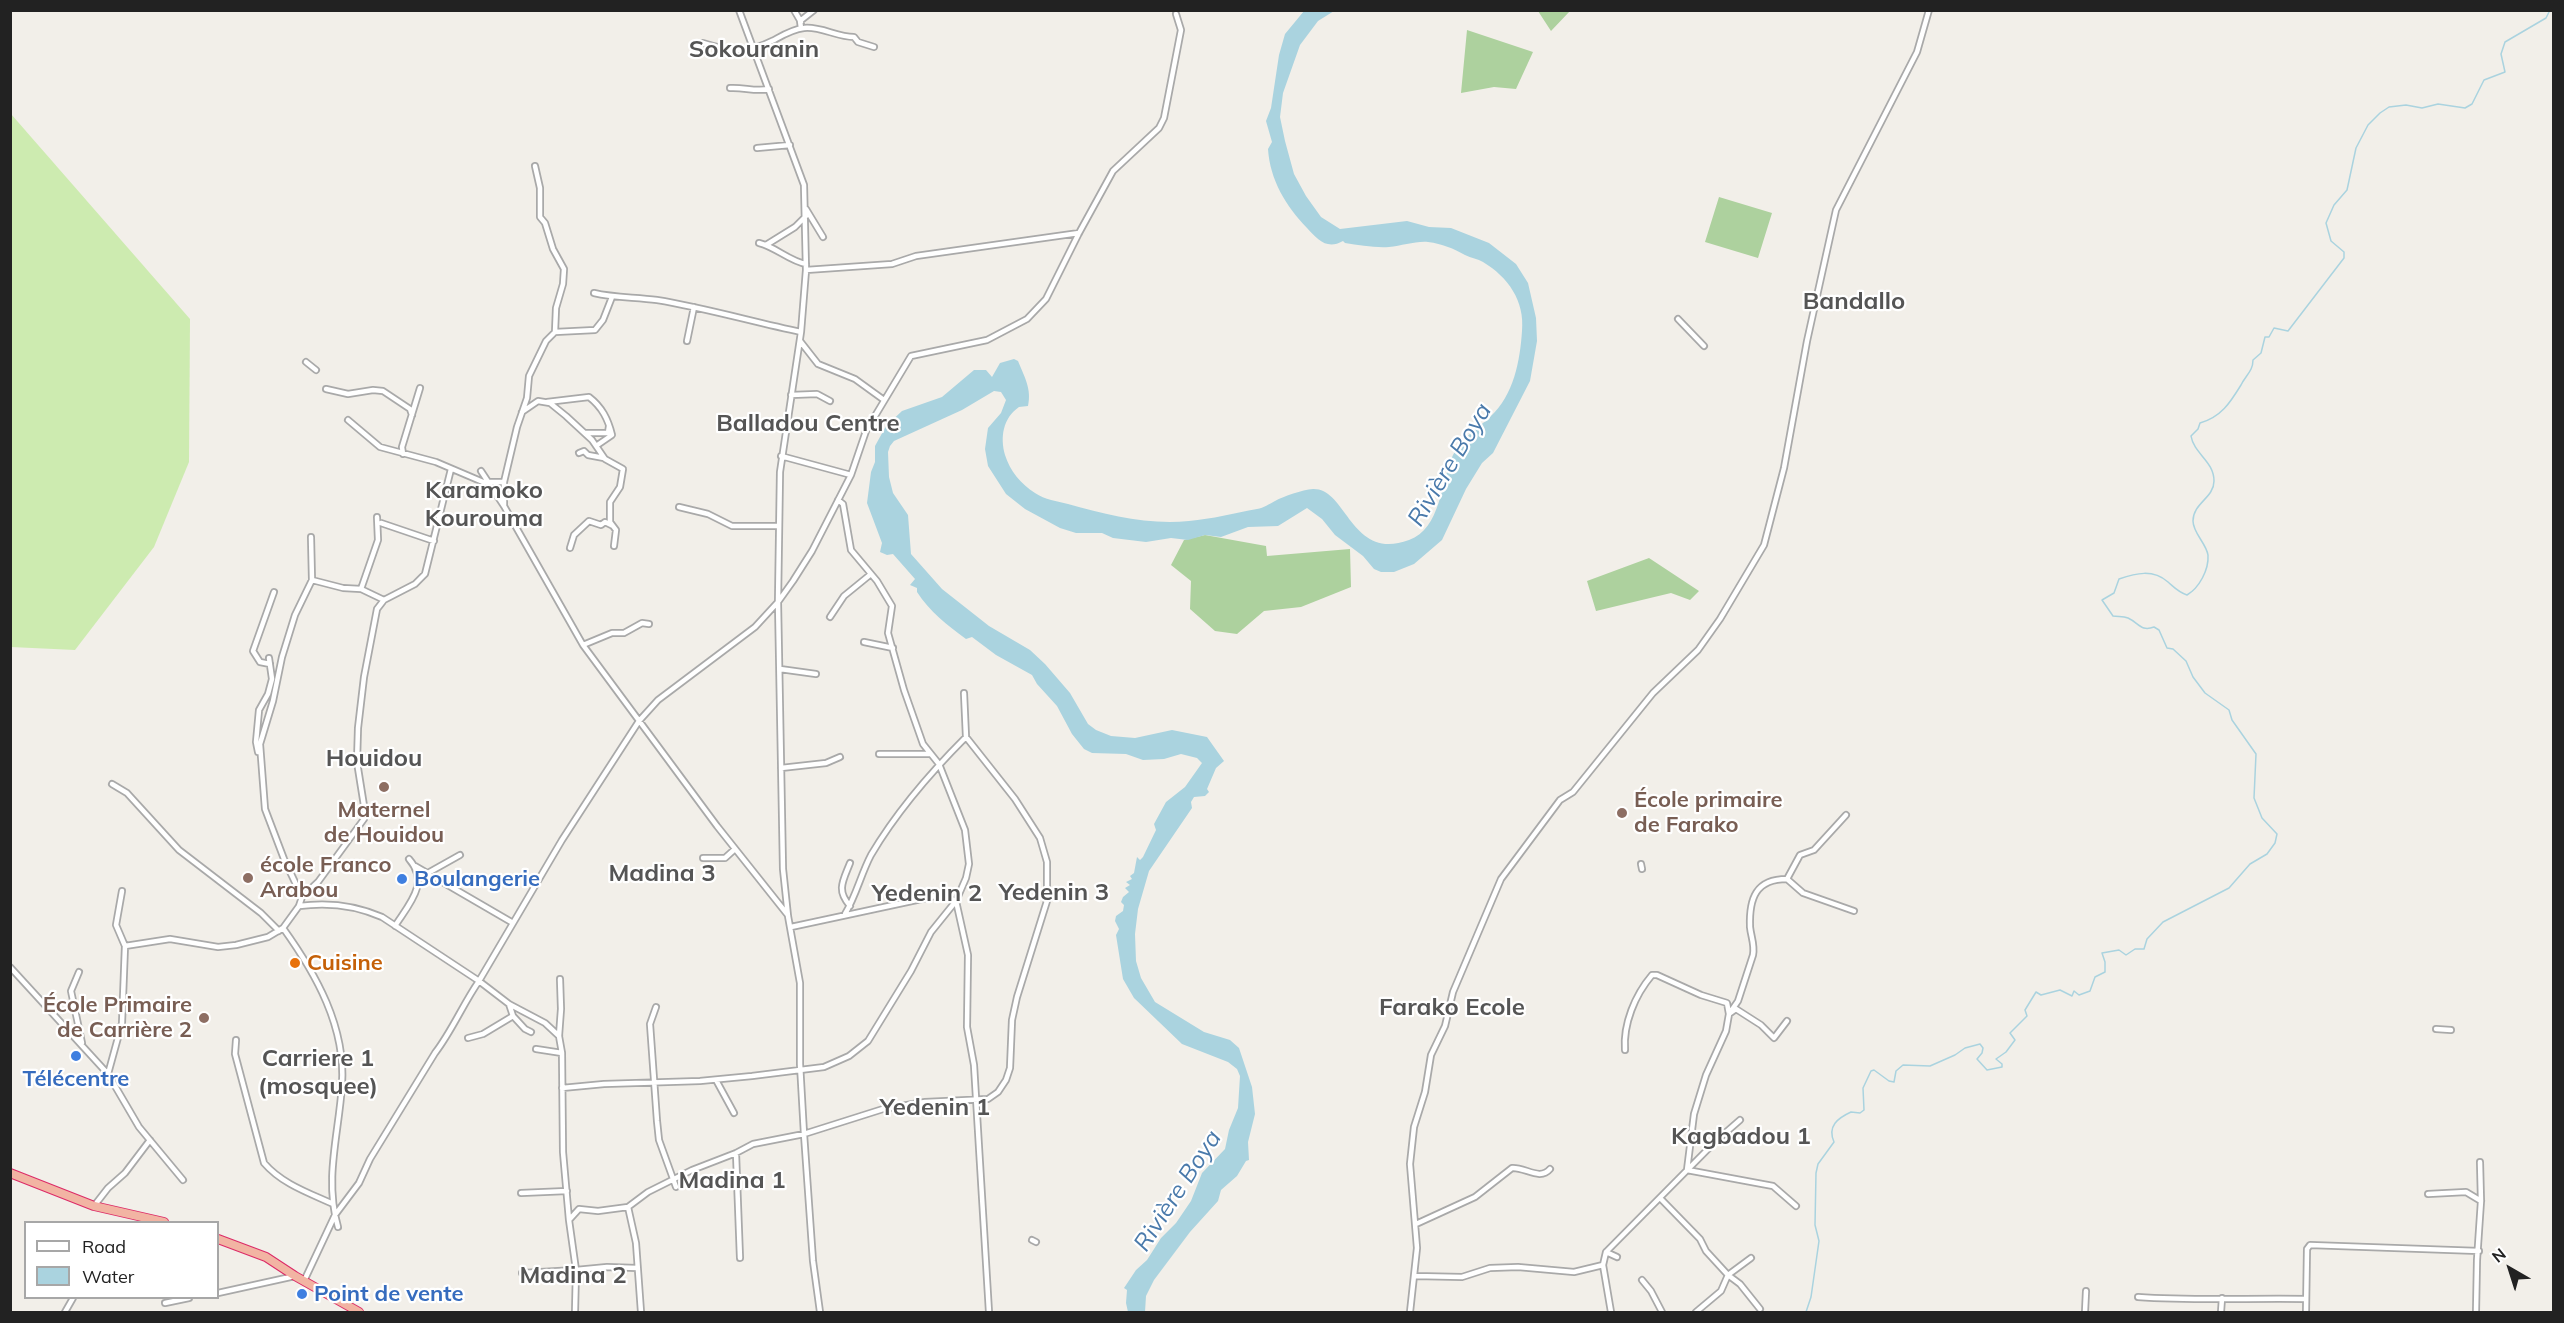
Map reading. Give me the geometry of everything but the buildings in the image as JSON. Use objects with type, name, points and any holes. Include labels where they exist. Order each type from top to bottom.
[{"type":"highway","points":[[10,1173],[94,1206],[147,1221]]},
{"type":"highway","points":[[219,1239],[266,1257],[303,1281],[359,1312]]},
{"type":"street","points":[[739,10],[804,185],[806,212],[806,270],[801,332],[782,456],[778,602],[783,869],[788,916],[800,984],[804,1134],[813,1262],[820,1312]]},
{"type":"street","points":[[794,10],[802,28]]},
{"type":"street","points":[[800,21],[814,10]]},
{"type":"street","points":[[1410,1312],[1417,1248],[1410,1164],[1414,1127],[1425,1092],[1431,1055],[1445,1026],[1450,997],[1501,879],[1560,800],[1573,792],[1653,693],[1698,650],[1764,545],[1784,468],[1807,340],[1836,210],[1917,52],[1929,10]]},
{"type":"street","points":[[303,1281],[334,1215],[359,1183],[370,1159],[445,1040],[467,998],[562,840],[639,721],[658,700],[755,627],[778,602],[812,550],[850,475],[866,431],[911,356],[987,339],[1028,319],[1046,299],[1078,233],[1113,171],[1159,128],[1164,118],[1181,30],[1176,14]]},
{"type":"street","points":[[703,44],[732,52],[743,52],[802,28],[842,37],[854,37],[858,42],[874,47]]},
{"type":"street","points":[[730,88],[740,87],[756,92],[769,89]]},
{"type":"street","points":[[757,148],[790,145]]},
{"type":"street","points":[[535,166],[540,188],[540,217],[564,269],[563,284],[556,308],[555,332]]},
{"type":"street","points":[[806,212],[823,237]]},
{"type":"street","points":[[766,245],[795,227],[806,212]]},
{"type":"street","points":[[806,270],[892,264],[916,256],[1078,233]]},
{"type":"street","points":[[759,243],[787,258],[806,264]]},
{"type":"street","points":[[594,293],[694,307],[801,332]]},
{"type":"street","points":[[504,506],[504,482],[527,398],[530,376],[546,341],[555,332],[595,330],[603,320],[612,297]]},
{"type":"street","points":[[687,341],[694,307]]},
{"type":"street","points":[[1678,319],[1704,346]]},
{"type":"street","points":[[800,340],[818,364],[855,378],[884,400]]},
{"type":"street","points":[[306,362],[316,370]]},
{"type":"street","points":[[403,454],[402,447],[420,388]]},
{"type":"street","points":[[326,389],[348,394],[365,390],[383,391],[410,409],[412,415]]},
{"type":"street","points":[[791,395],[817,394],[830,401]]},
{"type":"street","points":[[522,412],[538,401],[589,397],[601,407],[612,435],[596,446]]},
{"type":"street","points":[[547,402],[585,433],[604,458]]},
{"type":"street","points":[[348,420],[380,447],[436,462],[488,482],[504,482]]},
{"type":"street","points":[[585,433],[608,433],[609,425]]},
{"type":"street","points":[[579,453],[584,451],[588,455],[604,458],[623,469],[620,487],[610,502],[610,522],[616,530],[614,546]]},
{"type":"street","points":[[782,456],[850,475]]},
{"type":"street","points":[[125,946],[170,939],[218,946],[255,940],[281,930],[299,906],[302,897],[318,882],[364,819],[365,812],[357,762],[358,728],[364,677],[377,609],[384,600],[415,584],[425,574],[451,469]]},
{"type":"street","points":[[481,471],[504,506],[583,645],[735,849],[788,916]]},
{"type":"street","points":[[562,1088],[716,1080],[824,1067],[849,1056],[868,1041],[915,964],[931,932],[956,901],[966,878],[969,855],[965,830],[939,764],[923,744],[913,719],[887,625],[891,617],[892,606],[888,596],[851,550],[843,504],[838,500]]},
{"type":"street","points":[[679,507],[708,514],[732,526],[779,526]]},
{"type":"street","points":[[361,589],[378,540],[377,517]]},
{"type":"street","points":[[570,548],[574,535],[589,521],[601,525],[605,522],[613,526]]},
{"type":"street","points":[[381,523],[434,541]]},
{"type":"street","points":[[260,760],[261,739],[273,701],[282,657],[295,615],[312,580],[311,537]]},
{"type":"street","points":[[830,617],[844,596],[871,574]]},
{"type":"street","points":[[312,580],[343,588],[361,589],[384,600]]},
{"type":"street","points":[[274,592],[253,651],[260,662],[269,661],[272,679],[268,694],[259,710],[256,742],[265,809],[284,859],[302,897]]},
{"type":"street","points":[[583,645],[612,633],[624,633],[642,623],[649,624]]},
{"type":"street","points":[[864,642],[893,648]]},
{"type":"street","points":[[780,669],[816,674]]},
{"type":"street","points":[[568,1202],[579,1209],[598,1211],[628,1208],[648,1192],[753,1143],[804,1134],[883,1109],[925,1102],[976,1101],[988,1099],[998,1092],[1010,1068],[1012,1020],[1017,997],[1047,902],[1047,862],[1041,838],[1015,798],[966,737],[964,693]]},
{"type":"street","points":[[845,914],[870,858],[887,829],[939,764],[966,737]]},
{"type":"street","points":[[879,754],[930,754]]},
{"type":"street","points":[[781,768],[826,763],[840,757]]},
{"type":"street","points":[[112,784],[127,793],[179,850],[281,930],[328,1000],[341,1058],[342,1084],[330,1185],[338,1227]]},
{"type":"street","points":[[1787,879],[1800,855],[1814,850],[1846,815]]},
{"type":"street","points":[[703,858],[725,858],[735,849]]},
{"type":"street","points":[[419,878],[460,855]]},
{"type":"street","points":[[409,859],[415,866],[513,923]]},
{"type":"street","points":[[850,863],[841,894],[850,906]]},
{"type":"street","points":[[395,926],[418,890],[419,878],[415,866]]},
{"type":"street","points":[[1729,1014],[1738,1001],[1742,981],[1754,955],[1750,928],[1756,890],[1765,882],[1787,879],[1803,893],[1854,911]]},
{"type":"street","points":[[108,1074],[122,1023],[125,946],[116,925],[122,891]]},
{"type":"street","points":[[770,892],[787,900]]},
{"type":"street","points":[[791,927],[940,895],[956,901]]},
{"type":"street","points":[[956,901],[968,956],[967,1027],[974,1065],[989,1312]]},
{"type":"street","points":[[299,906],[321,903],[366,910],[395,926],[479,981],[509,1004],[545,1023],[559,1036]]},
{"type":"street","points":[[10,967],[108,1074],[150,1140],[183,1180]]},
{"type":"street","points":[[79,972],[71,991],[82,1043]]},
{"type":"street","points":[[1625,1050],[1623,1033],[1631,1011],[1652,975],[1657,975],[1701,995],[1726,1002],[1729,1014],[1726,1031],[1706,1075],[1694,1114],[1689,1167]]},
{"type":"street","points":[[560,979],[559,1036],[562,1053],[563,1152],[576,1270],[575,1312]]},
{"type":"street","points":[[509,1004],[513,1016],[531,1032]]},
{"type":"street","points":[[656,1006],[650,1024],[659,1140],[676,1187]]},
{"type":"street","points":[[1729,1014],[1736,1009],[1761,1024],[1774,1038],[1787,1021]]},
{"type":"street","points":[[468,1038],[483,1034],[513,1016]]},
{"type":"street","points":[[2436,1029],[2451,1030]]},
{"type":"street","points":[[236,1040],[235,1054],[264,1163],[273,1173],[292,1185],[333,1204]]},
{"type":"street","points":[[537,1049],[562,1053]]},
{"type":"street","points":[[789,1071],[801,1076]]},
{"type":"street","points":[[716,1080],[734,1113]]},
{"type":"street","points":[[1611,1312],[1603,1265],[1606,1252],[1689,1167],[1740,1120]]},
{"type":"street","points":[[94,1206],[108,1188],[125,1173],[150,1140]]},
{"type":"street","points":[[735,1153],[740,1258]]},
{"type":"street","points":[[2476,1312],[2481,1201],[2480,1162]]},
{"type":"street","points":[[1689,1167],[1695,1171],[1773,1186],[1796,1206]]},
{"type":"street","points":[[1416,1224],[1475,1197],[1512,1168],[1540,1175],[1546,1174],[1550,1169]]},
{"type":"street","points":[[521,1193],[567,1191]]},
{"type":"street","points":[[2428,1194],[2466,1192],[2481,1201]]},
{"type":"street","points":[[1660,1198],[1700,1239],[1706,1251],[1728,1275],[1740,1284],[1760,1309]]},
{"type":"street","points":[[628,1208],[636,1243],[641,1312]]},
{"type":"street","points":[[569,1220],[579,1209]]},
{"type":"street","points":[[2306,1312],[2307,1249],[2310,1245],[2479,1251]]},
{"type":"street","points":[[1606,1252],[1617,1257]]},
{"type":"street","points":[[1696,1312],[1721,1291],[1728,1275],[1750,1258]]},
{"type":"street","points":[[1415,1276],[1462,1277],[1490,1268],[1518,1267],[1574,1272],[1603,1265]]},
{"type":"street","points":[[522,1273],[607,1267],[637,1268]]},
{"type":"street","points":[[219,1293],[295,1276]]},
{"type":"street","points":[[1642,1280],[1651,1291],[1662,1312]]},
{"type":"street","points":[[2085,1312],[2086,1291]]},
{"type":"street","points":[[2138,1297],[2179,1300],[2306,1299]]},
{"type":"street","points":[[2221,1312],[2222,1298]]},
{"type":"street","points":[[165,1303],[184,1299]]},
{"type":"green space","points":[[1538,11],[1570,11],[1551,31]]},
{"type":"green space","points":[[1467,30],[1533,52],[1516,89],[1494,87],[1461,93]]},
{"type":"green space","points":[[11,114],[190,319],[189,462],[154,547],[75,650],[11,647]]},
{"type":"green space","points":[[1719,197],[1772,213],[1758,258],[1705,242]]},
{"type":"green space","points":[[1205,535],[1266,546],[1267,556],[1350,549],[1351,587],[1301,607],[1264,611],[1237,634],[1215,631],[1190,609],[1191,581],[1171,565],[1184,540]]},
{"type":"green space","points":[[1649,558],[1699,591],[1690,600],[1671,593],[1596,611],[1587,581]]},
{"type":"water","name":"Rivière Boya","points":[[1304,11],[1334,11],[1318,21],[1300,45],[1283,93],[1280,117],[1294,174],[1321,217],[1340,229],[1407,221],[1429,227],[1451,228],[1489,243],[1516,264],[1528,283],[1536,318],[1537,341],[1530,381],[1493,453],[1482,463],[1466,489],[1442,540],[1414,564],[1394,572],[1381,572],[1374,569],[1363,556],[1335,535],[1322,519],[1307,508],[1278,526],[1248,527],[1221,537],[1205,535],[1188,540],[1171,538],[1146,542],[1113,538],[1102,533],[1076,533],[1060,528],[1025,509],[1006,494],[988,466],[985,449],[988,428],[1001,413],[1006,400],[1001,392],[994,391],[962,410],[894,441],[888,452],[889,477],[893,493],[908,515],[911,554],[942,589],[989,626],[1030,650],[1045,664],[1070,693],[1088,724],[1111,736],[1135,738],[1172,730],[1207,737],[1224,761],[1216,768],[1207,789],[1209,792],[1205,796],[1194,797],[1191,802],[1192,808],[1149,871],[1138,909],[1135,934],[1136,961],[1141,978],[1155,1002],[1204,1032],[1230,1040],[1239,1048],[1252,1087],[1255,1114],[1248,1142],[1249,1160],[1237,1176],[1221,1190],[1218,1201],[1190,1232],[1154,1280],[1146,1296],[1145,1312],[1128,1312],[1127,1290],[1124,1288],[1191,1201],[1202,1173],[1225,1149],[1229,1130],[1238,1108],[1240,1076],[1237,1069],[1228,1062],[1182,1044],[1134,998],[1123,979],[1116,935],[1119,929],[1115,921],[1116,916],[1123,911],[1124,905],[1121,902],[1129,892],[1125,888],[1130,885],[1126,882],[1132,879],[1130,876],[1134,873],[1137,857],[1140,860],[1143,857],[1156,830],[1154,824],[1166,802],[1185,787],[1202,763],[1197,758],[1181,754],[1164,759],[1143,760],[1126,754],[1092,753],[1084,749],[1072,734],[1057,706],[1032,675],[996,655],[972,637],[966,639],[946,623],[922,599],[917,588],[910,585],[915,579],[893,554],[887,555],[880,552],[882,543],[867,503],[871,472],[875,462],[875,446],[886,426],[902,411],[942,397],[974,370],[986,370],[992,377],[1000,363],[1014,359],[1018,361],[1025,377],[1029,400],[1028,406],[1019,407],[1006,422],[1003,435],[1004,448],[1007,461],[1017,477],[1043,497],[1128,518],[1173,522],[1206,519],[1260,508],[1288,495],[1313,489],[1325,492],[1362,533],[1374,541],[1390,544],[1409,540],[1428,526],[1439,503],[1456,449],[1498,408],[1510,388],[1520,354],[1521,310],[1518,300],[1507,283],[1481,261],[1428,242],[1384,247],[1343,241],[1337,244],[1327,244],[1315,236],[1292,211],[1280,192],[1272,171],[1268,149],[1272,142],[1266,121],[1271,108],[1279,55],[1285,34]]},
{"type":"waterway","points":[[1806,1312],[1811,1297],[1819,1241],[1815,1225],[1818,1164],[1834,1142],[1832,1131],[1835,1123],[1851,1112],[1860,1113],[1864,1110],[1863,1088],[1871,1071],[1874,1070],[1894,1082],[1896,1071],[1903,1065],[1930,1066],[1965,1048],[1980,1044],[1983,1048],[1977,1059],[1987,1070],[2002,1067],[1996,1059],[2006,1052],[2015,1040],[2010,1033],[2027,1016],[2025,1010],[2036,992],[2041,995],[2060,990],[2072,996],[2074,991],[2079,995],[2090,991],[2095,977],[2105,972],[2102,953],[2119,950],[2126,955],[2135,949],[2144,949],[2147,939],[2163,922],[2229,888],[2250,864],[2267,854],[2275,843],[2277,834],[2262,818],[2254,798],[2256,754],[2232,720],[2229,710],[2205,693],[2193,677],[2186,661],[2173,649],[2167,648],[2159,630],[2154,627],[2143,628],[2126,617],[2113,616],[2102,600],[2114,593],[2119,579],[2132,575],[2144,573],[2156,575],[2187,595],[2202,578],[2207,567],[2208,555],[2195,530],[2193,521],[2196,510],[2211,492],[2214,481],[2211,468],[2196,448],[2191,436],[2200,423],[2214,417],[2229,403],[2251,370],[2253,360],[2261,353],[2265,337],[2269,337],[2274,328],[2288,331],[2344,258],[2344,252],[2331,241],[2326,223],[2334,205],[2347,190],[2356,148],[2368,125],[2389,107],[2406,105],[2422,108],[2438,104],[2465,108],[2472,104],[2484,80],[2505,72],[2501,54],[2505,42],[2546,18],[2550,10]]},
{"type":"place","name":"Maternel de Houidou","points":[[384,787]]},
{"type":"place","name":"École primaire de Farako","points":[[1622,813]]},
{"type":"place","name":"école Franco Arabou","points":[[248,878]]},
{"type":"place","name":"Boulangerie","points":[[402,879]]},
{"type":"place","name":"Cuisine","points":[[295,963]]},
{"type":"place","name":"École Primaire de Carrière 2","points":[[204,1018]]},
{"type":"place","name":"Télécentre","points":[[76,1056]]},
{"type":"place","name":"Point de vente","points":[[302,1294]]},
{"type":"district","name":"Sokouranin","points":[[754,50]]},
{"type":"district","name":"Bandallo","points":[[1854,302]]},
{"type":"district","name":"Balladou Centre","points":[[808,424]]},
{"type":"district","name":"Karamoko Kourouma","points":[[484,505]]},
{"type":"district","name":"Houidou","points":[[374,759]]},
{"type":"district","name":"Madina 3","points":[[662,874]]},
{"type":"district","name":"Yedenin 3","points":[[1054,893]]},
{"type":"district","name":"Yedenin 2","points":[[927,894]]},
{"type":"district","name":"Farako Ecole","points":[[1452,1008]]},
{"type":"district","name":"Carriere 1 (mosquee)","points":[[318,1073]]},
{"type":"district","name":"Yedenin 1","points":[[935,1108]]},
{"type":"district","name":"Kagbadou 1","points":[[1741,1137]]},
{"type":"district","name":"Madina 1","points":[[732,1181]]},
{"type":"district","name":"Madina 2","points":[[573,1276]]}]
